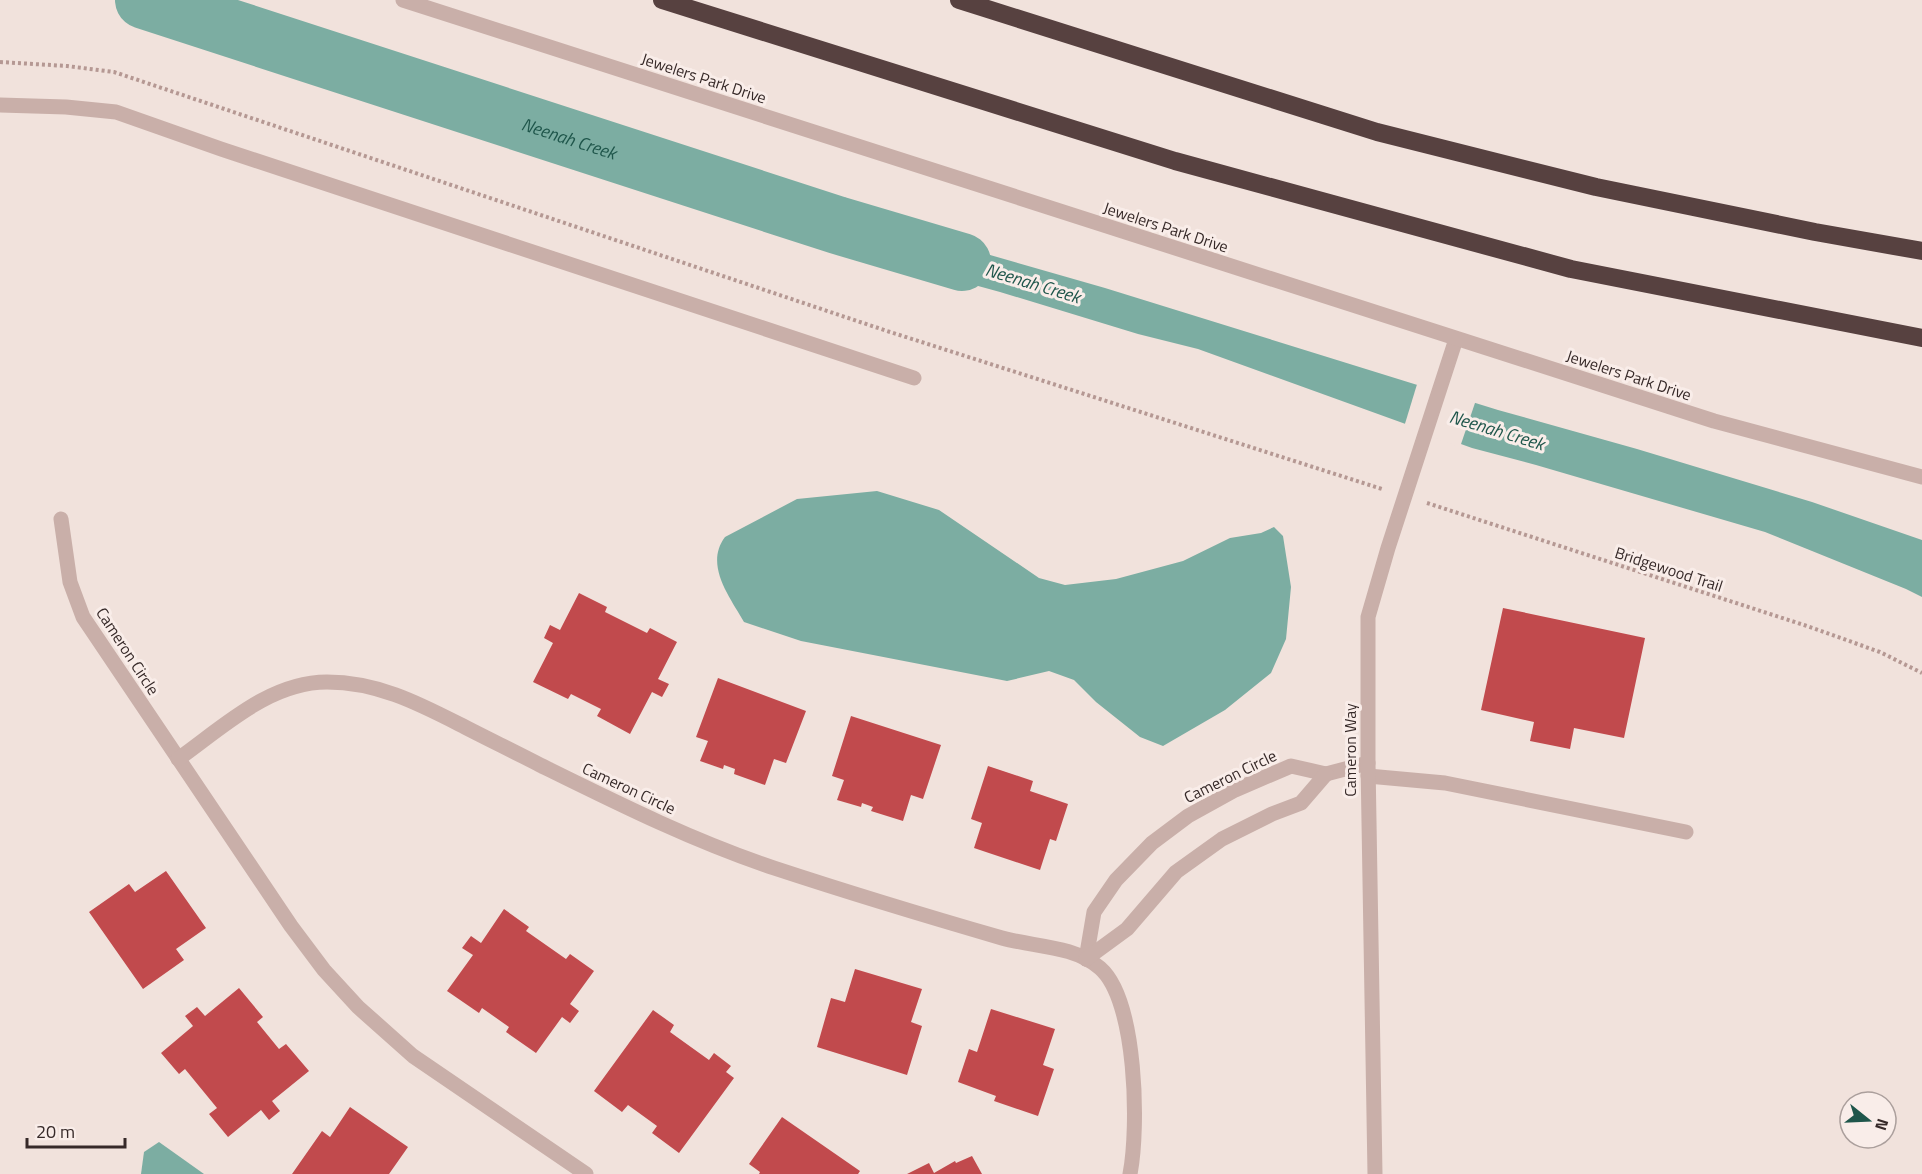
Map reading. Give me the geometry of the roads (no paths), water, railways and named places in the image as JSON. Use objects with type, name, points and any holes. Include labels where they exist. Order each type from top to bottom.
[{"type":"highway","points":[[662,0],[1175,161],[1560,266],[1922,338]]},
{"type":"highway","points":[[959,0],[1377,132],[1596,187],[1815,232],[1922,251]]},
{"type":"street","name":"Jewelers Park Drive","points":[[403,0],[1714,421],[1922,477]]},
{"type":"street","points":[[0,105],[66,107],[116,112],[221,149],[914,378]]},
{"type":"street","name":"Cameron Way","points":[[1375,1174],[1368,769],[1368,617],[1456,339]]},
{"type":"street","name":"Cameron Circle","points":[[61,519],[70,582],[83,616],[291,926],[324,970],[358,1007],[413,1056],[586,1174]]},
{"type":"street","name":"Cameron Circle","points":[[178,759],[263,699],[294,687],[325,682],[368,686],[406,698],[608,799],[709,845],[774,868],[994,935],[1068,951],[1101,969],[1111,982],[1125,1015],[1131,1056],[1134,1110],[1130,1174]]},
{"type":"street","name":"Cameron Circle","points":[[1086,959],[1094,912],[1116,880],[1152,843],[1188,816],[1236,790],[1291,766],[1326,774],[1368,769],[1686,832]]},
{"type":"street","points":[[1086,959],[1127,929],[1176,872],[1222,839],[1272,814],[1301,803],[1326,774]]},
{"type":"water","points":[[917,234],[1105,288],[1498,410],[1812,502],[1922,540],[1922,597],[1765,532],[1472,448],[1198,349],[1138,334],[887,261],[884,239]]},
{"type":"water","points":[[877,491],[939,510],[1039,578],[1065,585],[1116,579],[1183,561],[1230,538],[1261,533],[1274,527],[1283,536],[1291,587],[1286,639],[1271,673],[1225,710],[1163,746],[1140,737],[1096,702],[1074,680],[1049,671],[1007,681],[801,641],[744,622],[726,592],[718,570],[719,548],[725,537],[797,499]]},
{"type":"water","points":[[159,1142],[204,1174],[141,1174],[144,1152]]},
{"type":"waterway","name":"Neenah Creek","points":[[144,0],[837,225],[962,262]]}]
